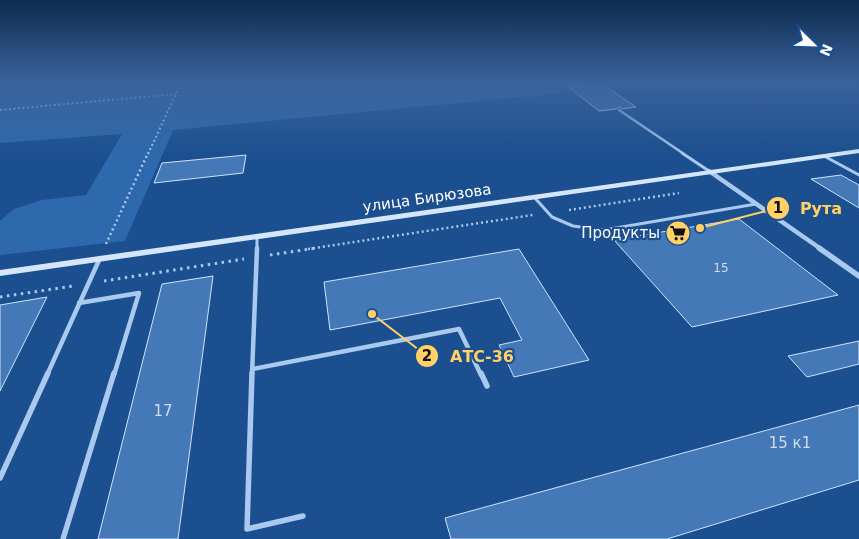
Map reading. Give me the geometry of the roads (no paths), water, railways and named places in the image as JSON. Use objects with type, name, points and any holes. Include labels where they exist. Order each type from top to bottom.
[{"type":"main road","name":"улица Бирюзова","points":[[0,273],[859,151]]},
{"type":"street","points":[[709,172],[859,276]]},
{"type":"lane","points":[[619,110],[709,172]]},
{"type":"lane","points":[[824,156],[859,175]]},
{"type":"lane","points":[[534,196],[552,217],[573,226],[604,230],[756,204]]},
{"type":"lane","points":[[257,236],[248,528],[303,516]]},
{"type":"lane","points":[[0,478],[100,258]]},
{"type":"lane","points":[[63,539],[139,293],[79,303]]},
{"type":"lane","points":[[252,369],[459,329],[487,386]]},
{"type":"place","name":"Рута","points":[[700,228]]},
{"type":"place","name":"Продукты","points":[[678,233]]},
{"type":"place","name":"АТС-36","points":[[372,314]]}]
